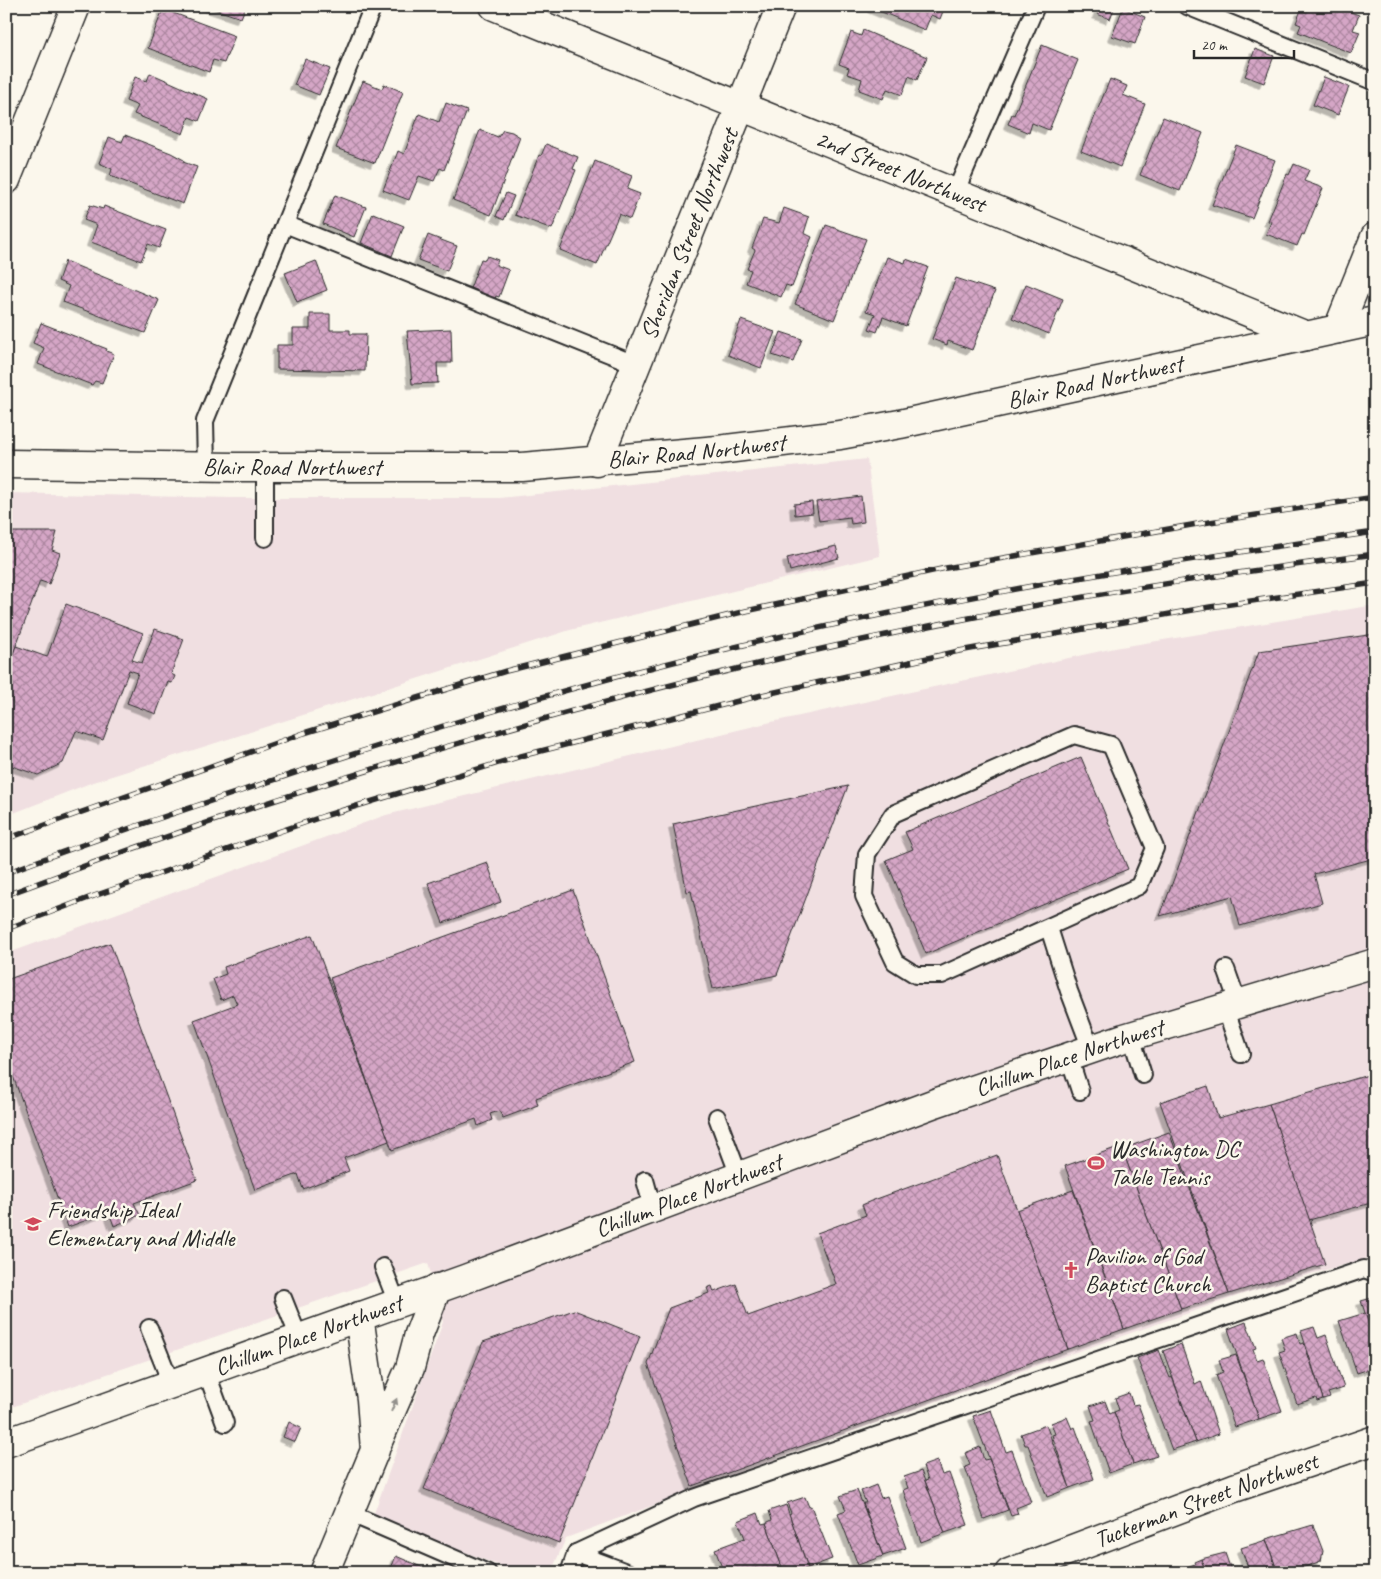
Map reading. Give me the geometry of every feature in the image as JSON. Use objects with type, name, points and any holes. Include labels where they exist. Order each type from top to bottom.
[{"type":"street","points":[[6,180],[76,6]]},
{"type":"street","name":"2nd Street Northwest","points":[[494,6],[1307,336]]},
{"type":"street","name":"Sheridan Street Northwest","points":[[597,462],[781,6]]},
{"type":"street","points":[[1338,329],[1375,237]]},
{"type":"street","name":"Blair Road Northwest","points":[[6,464],[206,467],[522,467],[597,462],[770,444],[892,426],[1375,320]]},
{"type":"street","name":"Chillum Place Northwest","points":[[6,1442],[397,1303],[935,1103],[1131,1036],[1375,963]]},
{"type":"street","points":[[324,1573],[410,1368],[419,1334],[437,1288]]},
{"type":"street","points":[[359,1316],[371,1399],[375,1450]]},
{"type":"street","name":"Tuckerman Street Northwest","points":[[1009,1573],[1234,1488],[1375,1440]]},
{"type":"lane","points":[[206,467],[205,421],[373,6]]},
{"type":"lane","points":[[955,193],[1036,6]]},
{"type":"lane","points":[[1187,6],[1375,82]]},
{"type":"lane","points":[[285,224],[637,365]]},
{"type":"lane","points":[[265,467],[265,538]]},
{"type":"lane","points":[[1074,735],[1111,745],[1156,848],[1139,886],[1049,928],[942,975],[916,975],[895,962],[864,896],[867,854],[894,814],[1074,735]]},
{"type":"lane","points":[[1049,928],[1069,991],[1080,1053],[1080,1091]]},
{"type":"lane","points":[[1226,969],[1241,1054]]},
{"type":"lane","points":[[1131,1036],[1143,1075]]},
{"type":"lane","points":[[717,1117],[739,1176]]},
{"type":"lane","points":[[645,1180],[653,1208]]},
{"type":"lane","points":[[383,1267],[397,1303]]},
{"type":"lane","points":[[569,1573],[576,1553],[694,1498],[1364,1269],[1375,1273]]},
{"type":"lane","points":[[283,1298],[299,1338]]},
{"type":"lane","points":[[149,1328],[171,1383]]},
{"type":"lane","points":[[206,1371],[225,1422]]},
{"type":"lane","points":[[349,1513],[488,1573]]},
{"type":"lane","points":[[576,1553],[629,1573]]},
{"type":"shaded area","points":[[867,459],[880,556],[570,630],[93,782],[6,816],[6,493],[233,498],[499,498]]},
{"type":"shaded area","points":[[1375,605],[1375,1256],[1258,1289],[1044,1363],[803,1449],[566,1538],[553,1568],[541,1573],[518,1573],[373,1516],[443,1322],[428,1263],[6,1409],[6,954],[386,815],[767,723],[1115,648]]},
{"type":"building","points":[[205,6],[246,6],[241,18]]},
{"type":"building","points":[[873,6],[945,6],[940,19],[931,15],[925,30],[872,8]]},
{"type":"building","points":[[1100,6],[1115,6],[1110,19],[1097,14]]},
{"type":"building","points":[[1309,6],[1350,6],[1348,11],[1359,15],[1353,30],[1360,32],[1351,53],[1298,32],[1301,25],[1296,23],[1301,10],[1307,12]]},
{"type":"building","points":[[1123,8],[1145,17],[1135,44],[1112,36]]},
{"type":"building","points":[[163,9],[235,36],[224,63],[213,60],[209,72],[148,48]]},
{"type":"building","points":[[863,30],[927,57],[917,80],[909,76],[902,95],[887,89],[883,99],[859,90],[862,79],[847,74],[849,68],[839,64],[851,32],[861,36]]},
{"type":"building","points":[[1042,45],[1078,60],[1049,130],[1032,123],[1029,133],[1008,124],[1012,114],[1014,115]]},
{"type":"building","points":[[1255,49],[1274,56],[1264,83],[1245,76]]},
{"type":"building","points":[[305,59],[330,69],[319,95],[294,85]]},
{"type":"building","points":[[150,73],[208,99],[199,121],[189,117],[183,134],[134,114],[138,106],[126,101],[135,77],[147,81]]},
{"type":"building","points":[[1324,77],[1349,87],[1338,115],[1313,105]]},
{"type":"building","points":[[1110,79],[1127,86],[1123,95],[1145,104],[1120,167],[1081,151]]},
{"type":"building","points":[[363,81],[382,89],[384,84],[403,92],[375,163],[336,148]]},
{"type":"building","points":[[446,103],[467,111],[444,170],[440,168],[434,181],[419,176],[409,200],[383,190],[398,151],[404,154],[419,114],[439,122]]},
{"type":"building","points":[[1163,117],[1203,133],[1180,191],[1140,175]]},
{"type":"building","points":[[480,130],[498,137],[503,130],[512,132],[520,137],[491,215],[453,200]]},
{"type":"building","points":[[125,135],[171,153],[184,160],[183,162],[197,167],[183,204],[110,176],[112,169],[99,163],[109,137],[122,142]]},
{"type":"building","points":[[546,144],[578,157],[573,169],[576,170],[552,229],[515,215],[539,155],[541,156]]},
{"type":"building","points":[[1236,145],[1275,160],[1252,218],[1212,205]]},
{"type":"building","points":[[595,161],[632,176],[627,189],[640,194],[630,219],[619,214],[597,265],[560,250]]},
{"type":"building","points":[[1294,164],[1309,170],[1304,181],[1323,188],[1304,235],[1302,234],[1297,246],[1266,234],[1271,222],[1268,221],[1287,174],[1289,175]]},
{"type":"building","points":[[506,193],[514,196],[504,220],[496,216]]},
{"type":"building","points":[[335,195],[366,207],[354,237],[323,224]]},
{"type":"building","points":[[90,205],[103,209],[104,206],[166,230],[159,248],[148,244],[141,261],[91,242],[97,225],[84,220]]},
{"type":"building","points":[[784,208],[809,217],[804,233],[812,237],[792,287],[786,285],[781,297],[746,283],[751,270],[747,269],[755,250],[752,248],[763,219],[779,223]]},
{"type":"building","points":[[373,213],[404,226],[392,256],[361,243]]},
{"type":"building","points":[[826,225],[866,239],[834,320],[795,304]]},
{"type":"building","points":[[428,235],[457,246],[447,271],[418,260]]},
{"type":"building","points":[[487,256],[498,260],[496,265],[509,270],[499,297],[496,296],[493,304],[468,294],[481,259],[485,260]]},
{"type":"building","points":[[887,257],[905,263],[906,259],[928,267],[906,326],[883,317],[877,332],[869,329],[875,314],[866,311]]},
{"type":"building","points":[[65,261],[159,300],[145,333],[63,302],[69,286],[58,281]]},
{"type":"building","points":[[316,261],[327,290],[297,302],[285,273]]},
{"type":"building","points":[[956,278],[995,291],[972,350],[948,341],[947,345],[932,339]]},
{"type":"building","points":[[1026,284],[1063,299],[1049,334],[1012,318]]},
{"type":"building","points":[[310,314],[330,314],[330,330],[350,330],[350,334],[366,334],[365,371],[277,369],[277,345],[293,345],[293,329],[310,329]]},
{"type":"building","points":[[741,320],[775,332],[761,368],[728,355]]},
{"type":"building","points":[[41,323],[107,349],[106,351],[114,354],[102,383],[95,381],[92,385],[38,364],[44,348],[33,343]]},
{"type":"building","points":[[451,329],[452,363],[437,363],[438,383],[412,384],[407,331]]},
{"type":"building","points":[[781,332],[802,339],[793,362],[772,355]]},
{"type":"building","points":[[861,496],[864,522],[851,524],[850,517],[819,521],[816,502]]},
{"type":"building","points":[[812,502],[813,513],[795,515],[794,504]]},
{"type":"building","points":[[6,532],[57,532],[52,550],[60,553],[49,584],[40,581],[6,673]]},
{"type":"building","points":[[836,546],[839,558],[790,571],[787,558]]},
{"type":"building","points":[[66,604],[143,633],[132,660],[142,663],[155,629],[184,639],[171,674],[175,676],[172,683],[168,682],[156,714],[127,703],[138,673],[129,670],[103,740],[76,731],[63,763],[38,775],[6,764],[6,673],[16,646],[47,657]]},
{"type":"building","points":[[1375,634],[1375,858],[1314,874],[1322,903],[1240,926],[1232,896],[1160,916],[1259,651]]},
{"type":"building","points":[[1081,757],[1128,869],[926,954],[886,860],[913,849],[905,832]]},
{"type":"building","points":[[848,786],[777,975],[713,989],[691,891],[687,892],[673,824]]},
{"type":"building","points":[[487,862],[501,902],[443,923],[428,883]]},
{"type":"building","points":[[573,890],[635,1062],[536,1098],[538,1105],[503,1118],[499,1111],[490,1114],[492,1120],[478,1126],[476,1119],[392,1150],[330,978]]},
{"type":"building","points":[[312,935],[389,1141],[344,1158],[349,1171],[303,1189],[298,1174],[255,1190],[194,1020],[237,1004],[233,995],[221,1000],[213,979],[226,974],[224,967]]},
{"type":"building","points":[[110,943],[197,1180],[134,1203],[140,1215],[114,1226],[109,1212],[68,1227],[6,1057],[6,980]]},
{"type":"building","points":[[1375,1073],[1375,1202],[1309,1220],[1269,1104]]},
{"type":"building","points":[[1208,1086],[1218,1118],[1269,1104],[1325,1264],[1229,1294],[1160,1102]]},
{"type":"building","points":[[1169,1132],[1229,1294],[1181,1309],[1122,1149]]},
{"type":"building","points":[[1121,1146],[1181,1309],[1124,1329],[1065,1166]]},
{"type":"building","points":[[997,1155],[1068,1349],[692,1486],[648,1364],[669,1308],[709,1293],[707,1288],[712,1286],[714,1292],[736,1284],[748,1316],[836,1284],[817,1233],[866,1215],[862,1205],[871,1201]]},
{"type":"building","name":"Pavilion of God Baptist Church","points":[[1073,1190],[1124,1329],[1068,1349],[1017,1210]]},
{"type":"building","points":[[1375,1297],[1375,1342],[1361,1301]]},
{"type":"building","points":[[574,1310],[640,1336],[559,1543],[424,1489],[483,1342]]},
{"type":"building","points":[[1365,1313],[1375,1342],[1375,1367],[1357,1373],[1339,1321]]},
{"type":"building","points":[[1246,1322],[1256,1348],[1253,1349],[1257,1360],[1263,1358],[1282,1411],[1259,1419],[1228,1329]]},
{"type":"building","points":[[1314,1327],[1318,1338],[1326,1335],[1344,1388],[1328,1393],[1330,1397],[1323,1399],[1301,1331]]},
{"type":"building","points":[[1297,1333],[1300,1344],[1304,1343],[1323,1399],[1317,1401],[1316,1398],[1297,1404],[1279,1352],[1285,1350],[1281,1338]]},
{"type":"building","points":[[1181,1344],[1195,1384],[1201,1381],[1219,1434],[1196,1442],[1163,1351]]},
{"type":"building","points":[[1159,1350],[1170,1378],[1172,1377],[1196,1442],[1172,1450],[1137,1358]]},
{"type":"building","points":[[1236,1355],[1259,1419],[1235,1427],[1216,1375],[1223,1372],[1219,1360]]},
{"type":"building","points":[[1129,1393],[1133,1405],[1138,1404],[1157,1456],[1133,1464],[1114,1412],[1119,1410],[1115,1398]]},
{"type":"building","points":[[1105,1401],[1110,1414],[1114,1412],[1133,1464],[1109,1473],[1091,1421],[1095,1420],[1090,1406]]},
{"type":"building","points":[[991,1410],[1006,1452],[1012,1450],[1031,1502],[1016,1508],[1018,1514],[1011,1516],[973,1416]]},
{"type":"building","points":[[1067,1417],[1072,1429],[1075,1427],[1094,1479],[1070,1488],[1052,1435],[1055,1434],[1051,1423]]},
{"type":"building","points":[[289,1422],[301,1428],[295,1442],[283,1437]]},
{"type":"building","points":[[1046,1425],[1070,1488],[1047,1497],[1028,1445],[1025,1445],[1021,1434]]},
{"type":"building","points":[[980,1447],[984,1460],[989,1459],[1008,1510],[984,1519],[965,1467],[970,1465],[965,1453]]},
{"type":"building","points":[[937,1461],[942,1475],[949,1473],[968,1525],[945,1533],[925,1481],[928,1480],[923,1466]]},
{"type":"building","points":[[921,1471],[945,1533],[921,1542],[903,1490],[908,1488],[904,1477]]},
{"type":"building","points":[[876,1485],[881,1498],[887,1496],[906,1548],[883,1556],[863,1503],[866,1503],[861,1491]]},
{"type":"building","points":[[857,1490],[883,1556],[858,1565],[838,1513],[846,1510],[840,1496]]},
{"type":"building","points":[[805,1497],[809,1507],[811,1506],[832,1559],[808,1568],[787,1503]]},
{"type":"building","points":[[786,1505],[808,1568],[804,1569],[806,1573],[784,1573],[766,1523],[772,1520],[769,1511]]},
{"type":"building","points":[[758,1513],[762,1524],[766,1523],[784,1573],[758,1573],[756,1568],[743,1573],[724,1573],[715,1549],[745,1538],[738,1521]]},
{"type":"building","points":[[1313,1525],[1323,1551],[1321,1561],[1302,1568],[1303,1573],[1278,1573],[1266,1539]]},
{"type":"building","points":[[1266,1540],[1278,1573],[1250,1573],[1241,1548]]},
{"type":"building","points":[[1225,1553],[1232,1573],[1206,1573],[1201,1559]]},
{"type":"building","points":[[396,1556],[435,1573],[389,1573]]},
{"type":"building","points":[[1201,1559],[1206,1573],[1180,1573],[1179,1570],[1195,1564],[1194,1562]]},
{"type":"railway","points":[[6,839],[304,733],[506,671],[746,611],[946,568],[1203,523],[1375,497]]},
{"type":"railway","points":[[6,873],[123,830],[367,749],[559,692],[687,659],[829,626],[985,595],[1218,555],[1375,532]]},
{"type":"railway","points":[[6,895],[239,812],[356,774],[593,705],[713,674],[833,646],[1059,601],[1375,554]]},
{"type":"railway","points":[[6,929],[94,896],[324,816],[521,756],[762,695],[959,651],[1210,607],[1375,583]]},
{"type":"place","name":"Washington DC Table Tennis","points":[[1096,1163]]},
{"type":"place","name":"Friendship Ideal Elementary and Middle","points":[[33,1224]]},
{"type":"place","name":"Pavilion of God Baptist Church","points":[[1071,1270]]}]
